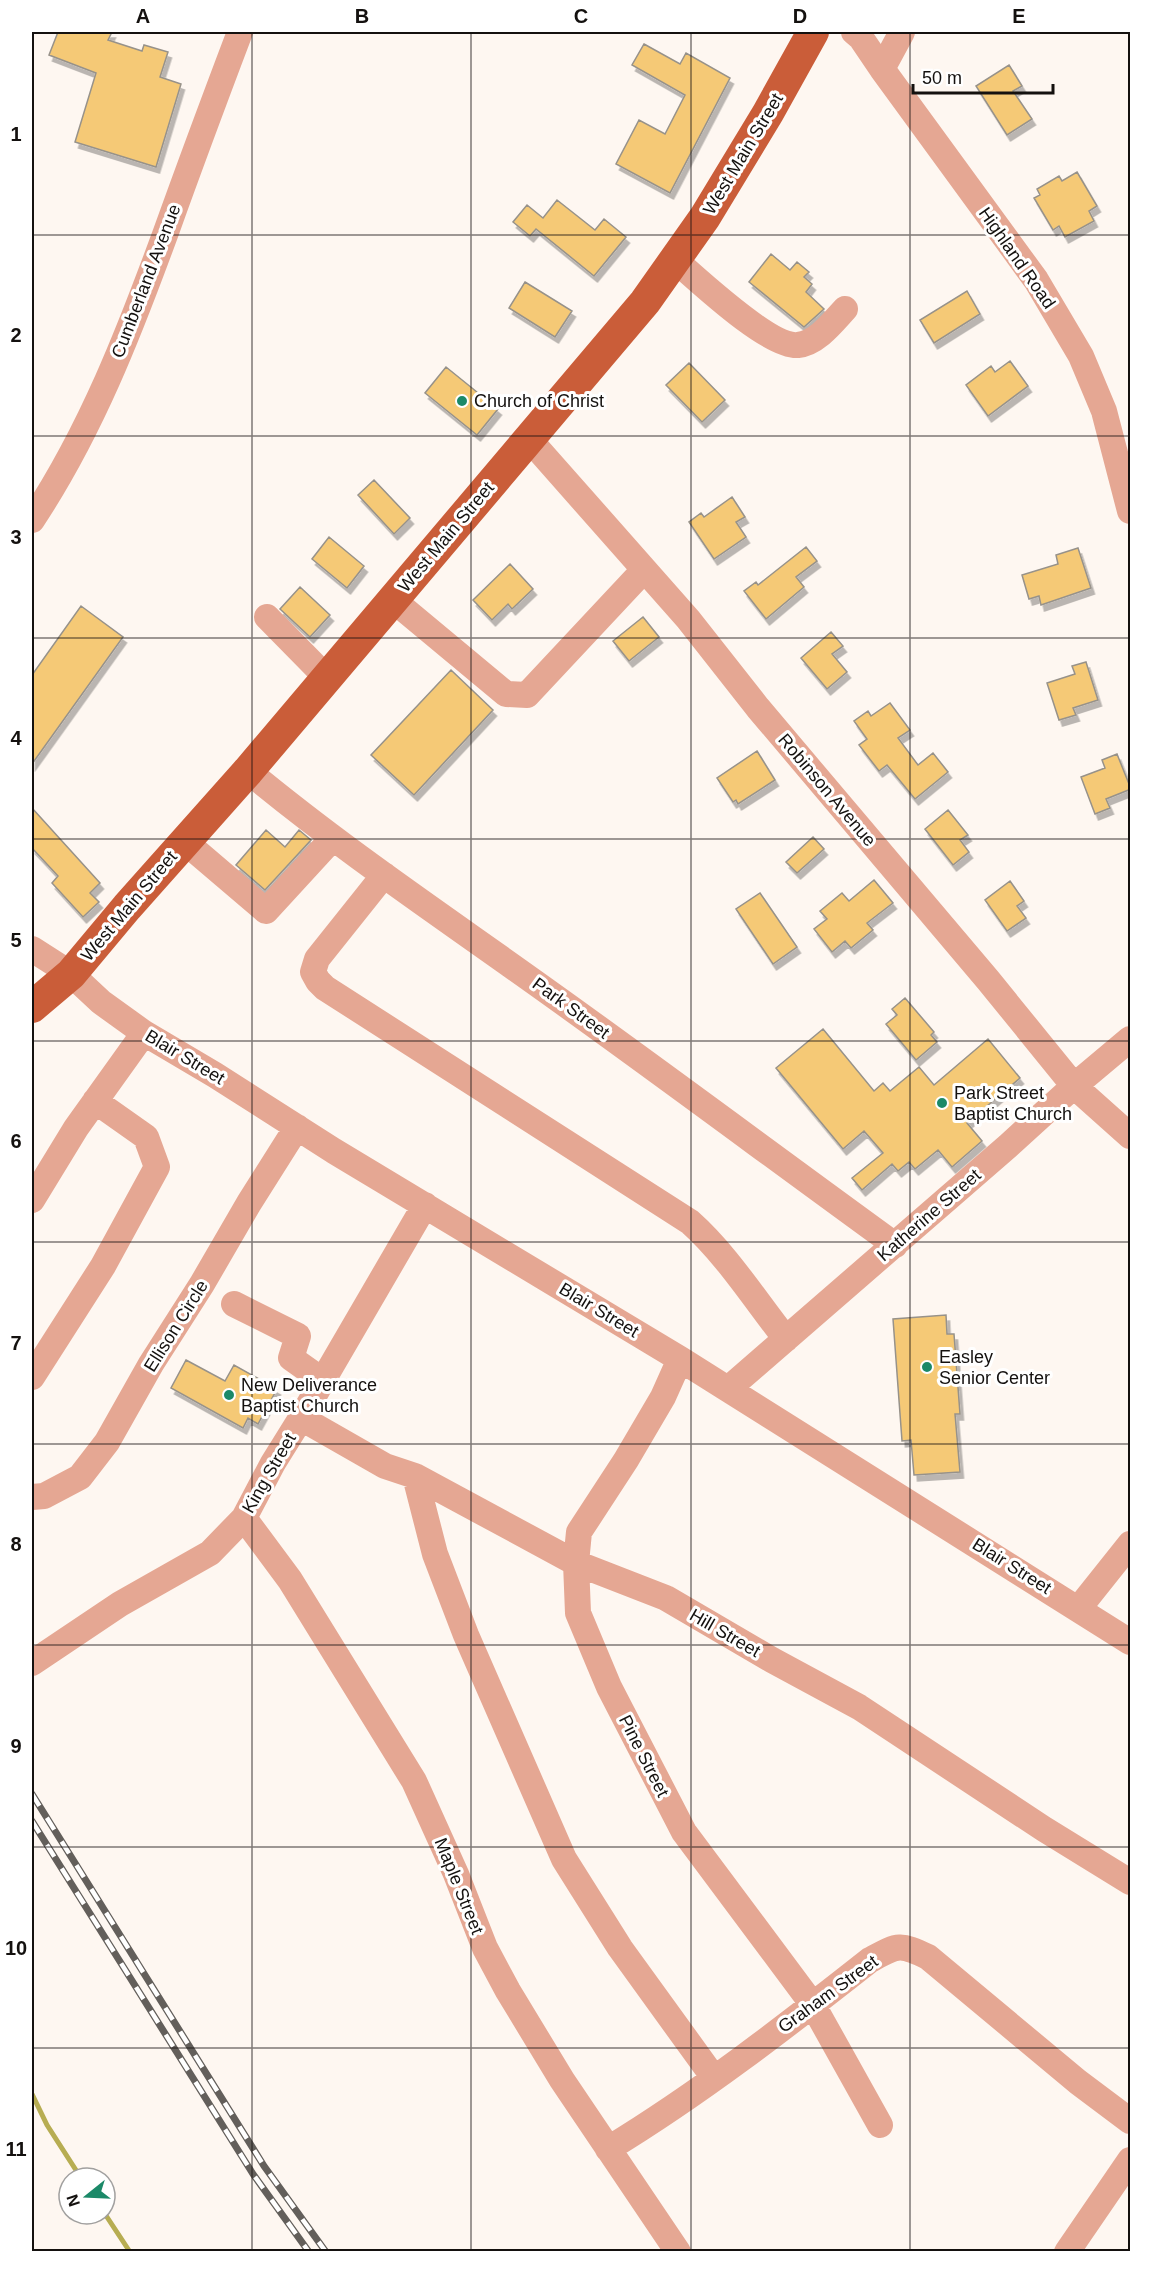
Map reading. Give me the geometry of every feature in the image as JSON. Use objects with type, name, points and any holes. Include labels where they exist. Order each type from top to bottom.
[{"type":"main road","name":"West Main Street","points":[[32,1006],[71,975],[184,841],[248,771],[645,302],[705,217],[768,113],[810,33]]},
{"type":"street","name":"Cumberland Avenue","points":[[32,520],[72,456],[135,316],[240,32]]},
{"type":"street","name":"Highland Road","points":[[854,32],[861,38],[1036,280],[1081,356],[1104,411],[1131,511]]},
{"type":"street","points":[[882,69],[902,32]]},
{"type":"street","points":[[675,260],[760,330],[781,342],[799,345],[818,336],[845,309]]},
{"type":"street","name":"Robinson Avenue","points":[[529,439],[688,619],[758,708],[988,980],[1074,1086],[1131,1136]]},
{"type":"street","points":[[393,600],[506,694],[527,695],[644,570]]},
{"type":"street","points":[[267,617],[326,677]]},
{"type":"street","name":"Park Street","points":[[248,771],[333,838],[639,1056],[895,1245]]},
{"type":"street","points":[[184,841],[266,911],[333,838]]},
{"type":"street","points":[[384,875],[317,959],[313,972],[318,981],[325,988],[690,1222],[727,1262],[786,1339]]},
{"type":"street","points":[[32,949],[71,975]]},
{"type":"street","name":"Blair Street","points":[[71,975],[101,1002],[144,1033],[680,1359],[1131,1642]]},
{"type":"street","points":[[32,1200],[76,1128],[144,1033]]},
{"type":"street","name":"Katherine Street","points":[[728,1389],[1074,1086],[1131,1039]]},
{"type":"street","points":[[32,1377],[103,1266],[157,1167],[146,1137],[95,1101]]},
{"type":"street","name":"Ellison Circle","points":[[32,1497],[44,1496],[80,1477],[107,1442],[151,1364],[297,1127]]},
{"type":"street","name":"King Street","points":[[32,1663],[120,1605],[210,1552],[244,1518],[273,1462],[425,1205]]},
{"type":"street","points":[[234,1304],[298,1336],[291,1358],[322,1380]]},
{"type":"street","name":"Pine Street","points":[[680,1359],[663,1397],[626,1460],[579,1532],[576,1563],[578,1613],[609,1687],[684,1832],[813,2005],[880,2125]]},
{"type":"street","name":"Hill Street","points":[[301,1418],[385,1466],[415,1476],[576,1563],[666,1598],[772,1660],[860,1707],[1044,1829],[1131,1882]]},
{"type":"street","points":[[415,1476],[435,1554],[462,1625],[564,1859],[620,1948],[714,2078]]},
{"type":"street","name":"Maple Street","points":[[244,1518],[290,1580],[414,1781],[456,1874],[485,1948],[562,2080],[678,2252]]},
{"type":"street","points":[[1079,1608],[1131,1544]]},
{"type":"street","name":"Graham Street","points":[[608,2149],[646,2126],[714,2078],[870,1960],[895,1947],[908,1948],[928,1958],[1078,2082],[1131,2121]]},
{"type":"street","points":[[1067,2252],[1131,2160]]},
{"type":"building","points":[[58,32],[112,32],[108,40],[142,51],[144,45],[168,52],[160,77],[181,84],[156,167],[75,142],[96,73],[49,55]]},
{"type":"building","points":[[644,44],[680,64],[686,53],[730,78],[670,193],[616,164],[639,120],[665,134],[685,95],[632,65]]},
{"type":"building","points":[[1009,65],[1022,86],[1013,91],[1032,119],[1007,135],[976,86]]},
{"type":"building","points":[[1077,172],[1097,206],[1089,211],[1094,221],[1065,237],[1059,226],[1053,230],[1034,198],[1040,195],[1037,189],[1059,176],[1062,181]]},
{"type":"building","points":[[557,200],[595,230],[604,219],[626,237],[594,276],[536,229],[530,236],[513,222],[527,205],[543,218]]},
{"type":"building","points":[[771,254],[790,270],[797,262],[809,272],[804,277],[812,284],[806,292],[824,309],[804,327],[749,282]]},
{"type":"building","points":[[525,282],[572,311],[555,337],[509,308]]},
{"type":"building","points":[[967,291],[980,314],[934,343],[920,320]]},
{"type":"building","points":[[1010,361],[1028,386],[988,416],[966,385],[991,366],[995,372]]},
{"type":"building","points":[[689,363],[725,400],[702,422],[666,385]]},
{"type":"building","name":"Church of Christ","points":[[446,367],[498,409],[477,435],[425,393]]},
{"type":"building","points":[[374,480],[410,518],[394,534],[358,495]]},
{"type":"building","points":[[732,497],[745,517],[736,522],[746,537],[714,559],[689,522],[701,513],[704,517]]},
{"type":"building","points":[[329,537],[364,566],[347,588],[312,559]]},
{"type":"building","points":[[806,547],[817,561],[796,577],[804,587],[766,619],[744,591],[756,582],[758,585]]},
{"type":"building","points":[[1078,548],[1091,588],[1041,605],[1039,596],[1029,599],[1022,575],[1058,564],[1056,555]]},
{"type":"building","points":[[510,564],[533,589],[512,609],[508,604],[492,620],[473,600]]},
{"type":"building","points":[[300,587],[330,615],[310,637],[280,609]]},
{"type":"building","points":[[81,606],[123,637],[32,764],[32,675]]},
{"type":"building","points":[[643,617],[659,637],[629,661],[613,641]]},
{"type":"building","points":[[831,632],[843,646],[832,654],[847,672],[827,689],[801,658]]},
{"type":"building","points":[[1086,662],[1098,700],[1073,708],[1076,715],[1059,720],[1047,683],[1075,674],[1072,666]]},
{"type":"building","points":[[451,670],[493,710],[414,795],[371,755]]},
{"type":"building","points":[[890,703],[910,730],[898,738],[918,765],[933,753],[948,772],[915,799],[887,765],[879,771],[859,745],[867,739],[854,721],[868,711],[871,716]]},
{"type":"building","points":[[757,751],[775,780],[738,804],[736,800],[733,802],[717,778]]},
{"type":"building","points":[[1117,754],[1131,789],[1106,799],[1110,808],[1095,814],[1081,777],[1105,768],[1102,760]]},
{"type":"building","points":[[32,808],[100,883],[90,893],[99,902],[83,917],[52,883],[58,876],[32,848]]},
{"type":"building","points":[[948,810],[968,835],[960,840],[969,852],[953,865],[925,829]]},
{"type":"building","points":[[266,830],[285,847],[299,830],[311,840],[265,890],[236,865]]},
{"type":"building","points":[[813,837],[824,849],[797,873],[786,862]]},
{"type":"building","points":[[874,880],[893,903],[867,923],[873,930],[851,948],[845,941],[832,952],[814,929],[827,919],[820,911],[842,893],[849,901]]},
{"type":"building","points":[[1010,881],[1024,901],[1017,906],[1026,918],[1007,931],[985,900]]},
{"type":"building","points":[[760,893],[797,947],[773,964],[736,909]]},
{"type":"building","points":[[905,998],[934,1032],[931,1035],[937,1042],[916,1060],[886,1024],[897,1015],[892,1009]]},
{"type":"building","name":"Park Street Baptist Church","points":[[823,1029],[874,1091],[883,1083],[890,1091],[919,1067],[934,1085],[988,1039],[1020,1078],[967,1123],[982,1141],[952,1167],[938,1150],[915,1169],[909,1162],[898,1171],[892,1164],[862,1190],[852,1178],[883,1153],[864,1131],[843,1149],[776,1068]]},
{"type":"building","name":"Easley Senior Center","points":[[946,1315],[947,1334],[954,1334],[960,1414],[955,1414],[960,1472],[914,1475],[911,1440],[902,1441],[893,1319]]},
{"type":"building","name":"New Deliverance Baptist Church","points":[[186,1360],[225,1381],[234,1365],[277,1389],[258,1424],[248,1418],[243,1428],[171,1388]]},
{"type":"waterway","points":[[32,2094],[47,2125],[73,2166]]},
{"type":"waterway","points":[[113,2226],[130,2252]]},
{"type":"railway","points":[[32,1794],[264,2166],[326,2252]]},
{"type":"railway","points":[[32,1821],[253,2174],[309,2252]]},
{"type":"place","name":"Church of Christ","points":[[462,401]]},
{"type":"place","name":"Park Street Baptist Church","points":[[942,1103]]},
{"type":"place","name":"Easley Senior Center","points":[[927,1367]]},
{"type":"place","name":"New Deliverance Baptist Church","points":[[229,1395]]}]
